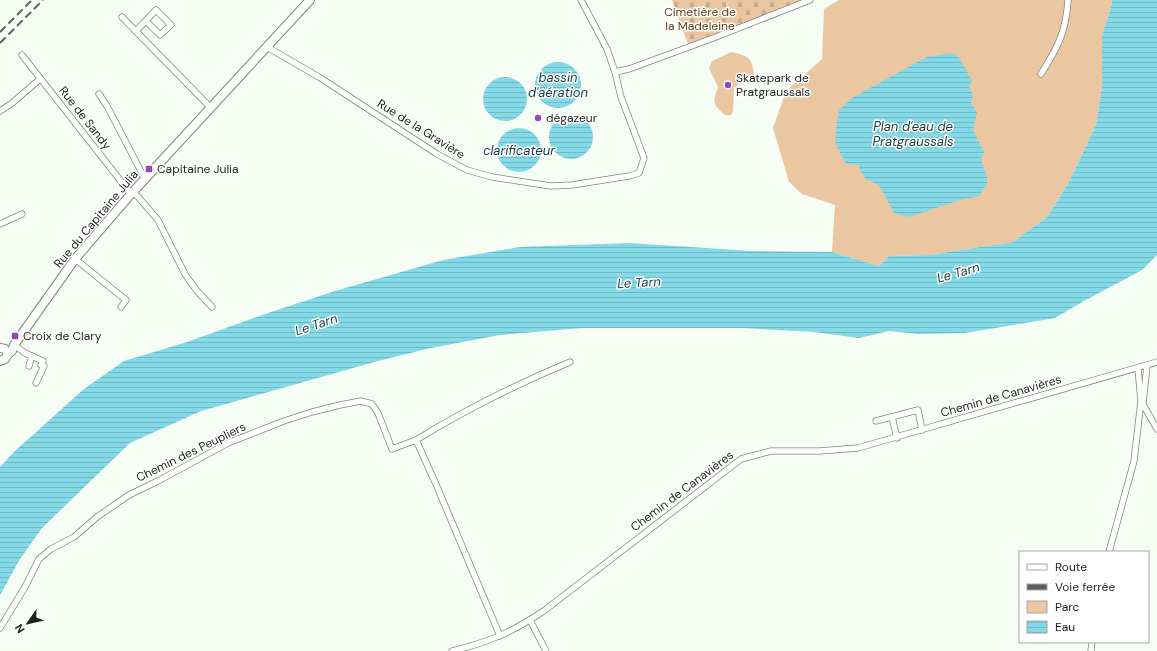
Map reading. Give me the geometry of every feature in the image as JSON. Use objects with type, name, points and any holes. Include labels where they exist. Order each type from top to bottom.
[{"type":"street","name":"Rue du Capitaine Julia","points":[[2,356],[12,351],[14,344],[75,259],[132,193],[310,0]]},
{"type":"street","points":[[581,0],[607,49],[615,72],[636,67],[810,0]]},
{"type":"street","points":[[1041,74],[1056,50],[1063,34],[1068,11],[1068,0]]},
{"type":"street","points":[[136,31],[156,10],[171,25],[160,35],[146,21]]},
{"type":"street","points":[[122,17],[210,107]]},
{"type":"street","name":"Rue de la Gravière","points":[[267,47],[320,77],[437,154],[467,170],[492,177],[551,186],[572,185],[639,173],[644,158],[621,97],[615,72]]},
{"type":"street","name":"Rue de Sandy","points":[[22,55],[132,193],[158,220],[185,274],[197,291],[212,307]]},
{"type":"street","points":[[0,111],[11,104],[40,79]]},
{"type":"street","points":[[99,94],[145,179]]},
{"type":"street","points":[[0,224],[22,214]]},
{"type":"street","points":[[75,259],[126,300],[121,307]]},
{"type":"street","points":[[14,344],[25,353],[43,361],[41,365],[44,366],[36,384]]},
{"type":"street","points":[[29,366],[32,356]]},
{"type":"street","name":"Chemin des Peupliers","points":[[0,628],[25,587],[39,559],[51,550],[74,537],[97,517],[129,495],[228,443],[248,434],[312,412],[361,401],[372,404],[378,413],[392,450],[416,440],[456,416],[537,376],[570,362]]},
{"type":"street","name":"Chemin de Canavières","points":[[452,651],[500,636],[530,620],[741,459],[771,451],[819,451],[858,448],[1138,369],[1157,362]]},
{"type":"street","points":[[1109,551],[1134,461],[1139,408],[1142,403],[1147,366]]},
{"type":"street","points":[[1138,369],[1142,403],[1157,429]]},
{"type":"street","points":[[876,421],[918,410],[922,430]]},
{"type":"street","points":[[892,417],[897,438]]},
{"type":"street","points":[[416,440],[500,636]]},
{"type":"street","points":[[530,620],[546,651]]},
{"type":"green space","name":"Cimetière de la Madeleine","points":[[672,0],[802,0],[688,44]]},
{"type":"green space","points":[[839,0],[1112,0],[1102,36],[1102,86],[1096,125],[1069,182],[1047,217],[1013,242],[929,255],[889,256],[879,266],[832,252],[835,205],[802,194],[789,182],[773,128],[786,91],[822,59],[824,9]]},
{"type":"green space","name":"Skatepark de Pratgraussals","points":[[731,52],[743,55],[750,60],[755,79],[754,82],[743,81],[734,88],[733,111],[731,115],[725,115],[716,105],[715,96],[718,87],[709,68],[712,61]]},
{"type":"water","name":"Le Tarn","points":[[1112,0],[1157,0],[1157,255],[1142,270],[1055,318],[965,333],[918,334],[889,331],[859,338],[814,332],[741,328],[582,328],[500,335],[431,348],[378,361],[201,411],[130,443],[42,528],[20,559],[0,595],[0,467],[15,451],[84,389],[124,361],[187,342],[335,291],[443,260],[520,247],[629,243],[751,251],[832,252],[879,266],[889,256],[929,255],[1013,242],[1047,217],[1069,182],[1096,125],[1102,86],[1102,36]]},
{"type":"water","name":"Plan d'eau de Pratgraussals","points":[[951,53],[959,57],[972,81],[969,87],[973,95],[971,103],[977,112],[973,130],[984,152],[981,159],[987,178],[987,184],[979,196],[960,200],[909,217],[894,213],[881,188],[877,184],[866,179],[859,169],[860,165],[846,164],[841,155],[835,141],[839,110],[852,98],[927,57]]},
{"type":"water","name":"bassin d'aération","points":[[563,62],[575,68],[580,76],[580,94],[575,102],[567,107],[553,108],[541,102],[536,94],[535,80],[541,68],[549,63]]},
{"type":"water","name":"bassin d'aération","points":[[501,77],[509,77],[514,78],[521,83],[526,90],[526,108],[521,115],[514,120],[501,121],[493,118],[486,111],[483,103],[483,95],[486,87],[493,80]]},
{"type":"water","name":"clarificateur","points":[[571,115],[583,119],[589,125],[593,137],[589,149],[583,155],[571,159],[559,155],[553,149],[549,137],[553,125],[559,119]]},
{"type":"water","name":"clarificateur","points":[[519,128],[531,132],[537,138],[541,150],[537,162],[531,168],[519,172],[507,168],[501,162],[497,150],[501,138],[507,132]]},
{"type":"railway","points":[[0,32],[32,0]]},
{"type":"railway","points":[[0,43],[43,0]]},
{"type":"place","name":"Skatepark de Pratgraussals","points":[[728,85]]},
{"type":"place","name":"dégazeur","points":[[538,118]]},
{"type":"place","name":"Capitaine Julia","points":[[149,169]]},
{"type":"place","name":"Croix de Clary","points":[[15,336]]}]
